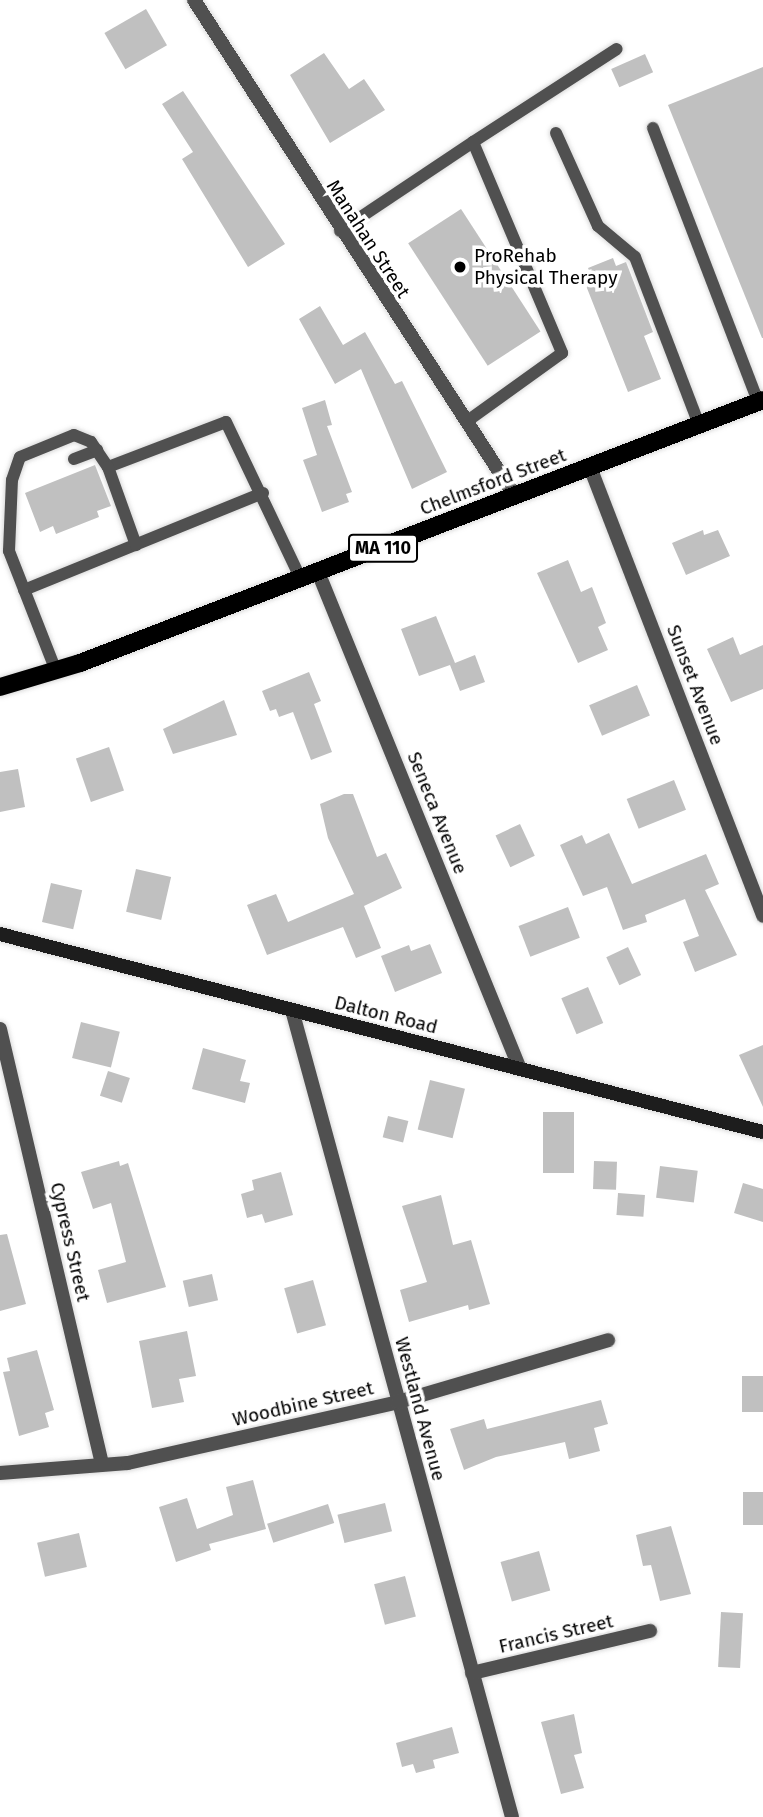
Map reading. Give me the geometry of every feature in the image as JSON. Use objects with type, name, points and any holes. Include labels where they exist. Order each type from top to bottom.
[{"type":"main road","name":"Chelmsford Street","points":[[0,687],[56,670],[310,576],[761,401]]},
{"type":"street","name":"Manahan Street","points":[[194,0],[340,230],[515,496]]},
{"type":"street","name":"Sunset Avenue","points":[[590,467],[763,916]]},
{"type":"street","name":"Seneca Avenue","points":[[310,576],[520,1069]]},
{"type":"street","name":"Dalton Road","points":[[0,934],[763,1132]]},
{"type":"street","name":"Westland Avenue","points":[[292,1010],[512,1817]]},
{"type":"street","name":"Cypress Street","points":[[0,1029],[102,1464]]},
{"type":"street","name":"Woodbine Street","points":[[0,1474],[128,1463],[398,1402],[608,1340]]},
{"type":"street","name":"Francis Street","points":[[471,1674],[650,1631]]},
{"type":"lane","points":[[340,230],[617,50]]},
{"type":"lane","points":[[653,128],[761,401]]},
{"type":"lane","points":[[556,133],[598,226],[635,257],[699,425]]},
{"type":"lane","points":[[466,422],[562,353],[473,142]]},
{"type":"lane","points":[[108,467],[226,422],[310,576]]},
{"type":"lane","points":[[56,670],[9,551],[12,480],[20,457],[74,435],[91,442],[108,467],[136,545]]},
{"type":"lane","points":[[74,458],[97,450]]},
{"type":"lane","points":[[12,480],[27,474]]},
{"type":"lane","points":[[24,590],[263,493]]},
{"type":"building","points":[[146,9],[167,45],[125,69],[104,33]]},
{"type":"building","points":[[324,53],[349,89],[364,79],[385,110],[330,143],[290,75]]},
{"type":"building","points":[[645,54],[653,72],[619,87],[611,69]]},
{"type":"building","points":[[763,67],[763,338],[762,338],[668,105]]},
{"type":"building","points":[[183,91],[285,244],[248,267],[182,159],[193,152],[162,104]]},
{"type":"building","name":"ProRehab Physical Therapy","points":[[461,209],[541,331],[488,366],[408,243]]},
{"type":"building","points":[[613,258],[616,266],[626,262],[653,332],[644,336],[661,379],[628,392],[583,278],[591,275],[588,268]]},
{"type":"building","points":[[320,306],[343,345],[365,332],[395,384],[402,381],[447,472],[412,489],[361,369],[335,384],[299,319]]},
{"type":"building","points":[[325,400],[332,425],[327,426],[352,492],[346,494],[349,502],[322,512],[303,460],[317,455],[302,408]]},
{"type":"building","points":[[95,465],[111,506],[97,511],[99,517],[56,534],[53,526],[40,532],[25,493]]},
{"type":"building","points":[[703,530],[704,535],[718,530],[730,556],[686,575],[672,543]]},
{"type":"building","points":[[568,560],[581,592],[592,587],[606,623],[598,627],[608,650],[578,663],[537,573]]},
{"type":"building","points":[[436,616],[455,663],[475,655],[485,682],[460,691],[450,665],[419,676],[401,629]]},
{"type":"building","points":[[733,637],[740,655],[763,645],[763,689],[731,702],[707,649]]},
{"type":"building","points":[[309,672],[321,701],[314,704],[332,752],[311,760],[293,712],[279,717],[276,709],[270,711],[262,691]]},
{"type":"building","points":[[637,685],[650,715],[602,736],[589,705]]},
{"type":"building","points":[[224,700],[237,735],[173,754],[163,729]]},
{"type":"building","points":[[109,747],[124,790],[91,802],[76,758]]},
{"type":"building","points":[[18,769],[25,807],[0,812],[0,772]]},
{"type":"building","points":[[674,780],[686,810],[639,829],[627,799]]},
{"type":"building","points":[[344,794],[353,794],[377,857],[386,853],[402,888],[364,906],[381,948],[356,958],[343,927],[267,955],[247,905],[276,894],[288,922],[354,894],[328,838],[320,804]]},
{"type":"building","points":[[520,824],[535,856],[510,867],[496,835]]},
{"type":"building","points":[[609,833],[632,884],[706,854],[719,884],[705,890],[737,955],[695,972],[683,942],[699,936],[685,899],[645,915],[647,922],[623,930],[607,887],[583,896],[560,845],[582,835],[586,844]]},
{"type":"building","points":[[136,869],[171,877],[161,920],[126,912]]},
{"type":"building","points":[[51,883],[82,890],[73,929],[42,922]]},
{"type":"building","points":[[568,907],[580,938],[530,957],[519,926]]},
{"type":"building","points":[[430,944],[442,973],[395,992],[381,956],[409,945],[411,951]]},
{"type":"building","points":[[628,947],[641,975],[619,985],[606,957]]},
{"type":"building","points":[[588,987],[603,1023],[577,1034],[561,998]]},
{"type":"building","points":[[81,1022],[120,1032],[111,1068],[72,1058]]},
{"type":"building","points":[[763,1045],[763,1107],[739,1055]]},
{"type":"building","points":[[203,1048],[246,1060],[240,1081],[250,1083],[245,1103],[192,1089]]},
{"type":"building","points":[[108,1071],[130,1078],[122,1103],[100,1096]]},
{"type":"building","points":[[430,1080],[465,1089],[453,1138],[418,1129]]},
{"type":"building","points":[[543,1112],[574,1112],[574,1173],[543,1173]]},
{"type":"building","points":[[388,1116],[408,1121],[403,1142],[383,1137]]},
{"type":"building","points":[[119,1161],[120,1166],[128,1163],[166,1287],[107,1303],[98,1270],[126,1262],[111,1203],[93,1209],[81,1172]]},
{"type":"building","points":[[594,1161],[617,1162],[616,1190],[593,1189]]},
{"type":"building","points":[[660,1166],[698,1171],[694,1202],[656,1198]]},
{"type":"building","points":[[281,1172],[293,1215],[265,1223],[262,1214],[247,1218],[241,1194],[254,1190],[252,1180]]},
{"type":"building","points":[[743,1183],[763,1189],[763,1222],[734,1213]]},
{"type":"building","points":[[618,1193],[645,1195],[643,1217],[616,1215]]},
{"type":"building","points":[[441,1195],[453,1245],[471,1240],[490,1304],[469,1310],[468,1305],[409,1322],[400,1290],[427,1282],[402,1206]]},
{"type":"building","points":[[7,1234],[26,1304],[0,1311],[0,1235]]},
{"type":"building","points":[[212,1274],[218,1300],[189,1307],[183,1281]]},
{"type":"building","points":[[313,1280],[326,1325],[297,1333],[284,1288]]},
{"type":"building","points":[[187,1331],[196,1376],[179,1379],[184,1402],[152,1408],[139,1341]]},
{"type":"building","points":[[37,1350],[54,1410],[45,1413],[49,1427],[19,1436],[3,1372],[10,1371],[7,1358]]},
{"type":"building","points":[[742,1376],[763,1376],[763,1412],[742,1412]]},
{"type":"building","points":[[601,1400],[608,1424],[594,1428],[600,1451],[569,1459],[565,1442],[496,1457],[464,1470],[450,1429],[484,1419],[487,1429]]},
{"type":"building","points":[[253,1480],[266,1529],[209,1544],[211,1550],[176,1562],[159,1507],[187,1498],[197,1529],[233,1515],[226,1487]]},
{"type":"building","points":[[743,1492],[763,1492],[763,1525],[743,1525]]},
{"type":"building","points":[[385,1503],[392,1531],[344,1543],[337,1515]]},
{"type":"building","points":[[328,1504],[334,1523],[273,1543],[267,1524]]},
{"type":"building","points":[[671,1526],[691,1594],[660,1601],[651,1565],[643,1566],[636,1535]]},
{"type":"building","points":[[79,1533],[87,1567],[45,1577],[37,1543]]},
{"type":"building","points":[[539,1551],[550,1590],[512,1601],[501,1562]]},
{"type":"building","points":[[405,1576],[416,1617],[385,1625],[374,1584]]},
{"type":"building","points":[[721,1612],[743,1613],[740,1668],[718,1667]]},
{"type":"building","points":[[574,1714],[582,1753],[574,1755],[584,1788],[561,1794],[541,1722]]},
{"type":"building","points":[[452,1727],[459,1753],[433,1760],[435,1768],[416,1773],[413,1764],[402,1767],[396,1743]]},
{"type":"place","name":"ProRehab Physical Therapy","points":[[460,267]]}]
